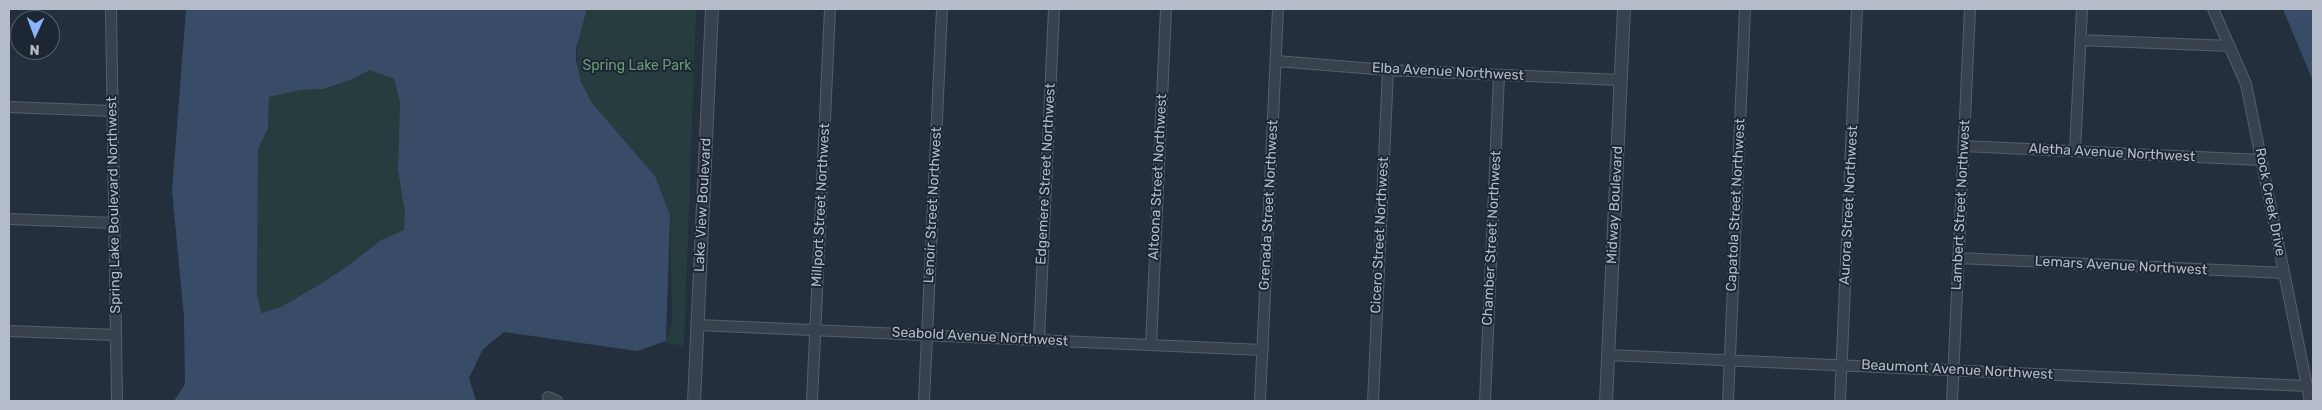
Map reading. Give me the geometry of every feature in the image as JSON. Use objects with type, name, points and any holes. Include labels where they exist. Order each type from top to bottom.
[{"type":"street","name":"Spring Lake Boulevard Northwest","points":[[110,9],[118,401]]},
{"type":"street","name":"Lake View Boulevard","points":[[694,401],[712,9]]},
{"type":"street","name":"Millport Street Northwest","points":[[812,401],[830,9]]},
{"type":"street","name":"Lenoir Street Northwest","points":[[924,401],[942,9]]},
{"type":"street","name":"Edgemere Street Northwest","points":[[1039,340],[1054,9]]},
{"type":"street","name":"Altoona Street Northwest","points":[[1151,345],[1166,9]]},
{"type":"street","name":"Grenada Street Northwest","points":[[1260,401],[1278,9]]},
{"type":"street","name":"Midway Boulevard","points":[[1606,401],[1624,9]]},
{"type":"street","name":"Capatola Street Northwest","points":[[1728,401],[1745,9]]},
{"type":"street","name":"Aurora Street Northwest","points":[[1840,401],[1858,9]]},
{"type":"street","name":"Lambert Street Northwest","points":[[1952,401],[1970,9]]},
{"type":"street","points":[[2075,151],[2082,9]]},
{"type":"street","name":"Rock Creek Drive","points":[[2213,9],[2246,84],[2310,401]]},
{"type":"street","points":[[2080,40],[2230,46]]},
{"type":"street","name":"Elba Avenue Northwest","points":[[1276,61],[1388,70],[1621,80]]},
{"type":"street","name":"Cicero Street Northwest","points":[[1372,401],[1388,70]]},
{"type":"street","name":"Chamber Street Northwest","points":[[1485,401],[1500,75]]},
{"type":"street","points":[[9,107],[112,111]]},
{"type":"street","name":"Aletha Avenue Northwest","points":[[1963,146],[2261,160]]},
{"type":"street","points":[[9,219],[114,223]]},
{"type":"street","name":"Lemars Avenue Northwest","points":[[1958,258],[2284,273]]},
{"type":"street","name":"Seabold Avenue Northwest","points":[[698,324],[1263,350]]},
{"type":"street","points":[[9,331],[116,335]]},
{"type":"street","name":"Beaumont Avenue Northwest","points":[[1608,355],[2307,386]]},
{"type":"green space","name":"Spring Lake Park","points":[[587,9],[696,9],[684,346],[665,343],[672,323],[670,215],[655,176],[592,103],[577,71],[577,41]]},
{"type":"green space","points":[[370,70],[394,79],[400,102],[398,170],[405,214],[405,230],[381,240],[342,270],[281,307],[260,313],[257,293],[258,149],[268,128],[269,97],[301,90],[323,89],[350,80]]},
{"type":"water","points":[[186,9],[587,9],[576,48],[576,61],[581,82],[592,103],[655,176],[670,215],[666,341],[637,351],[504,332],[483,349],[469,378],[476,401],[174,401],[185,384],[184,317],[172,191]],"holes":[[[370,70],[394,79],[400,102],[398,170],[405,214],[404,230],[381,240],[342,270],[281,307],[261,313],[257,293],[258,149],[268,128],[269,97],[301,90],[323,89],[350,80]]]},
{"type":"water","points":[[2283,9],[2313,9],[2313,81]]}]
